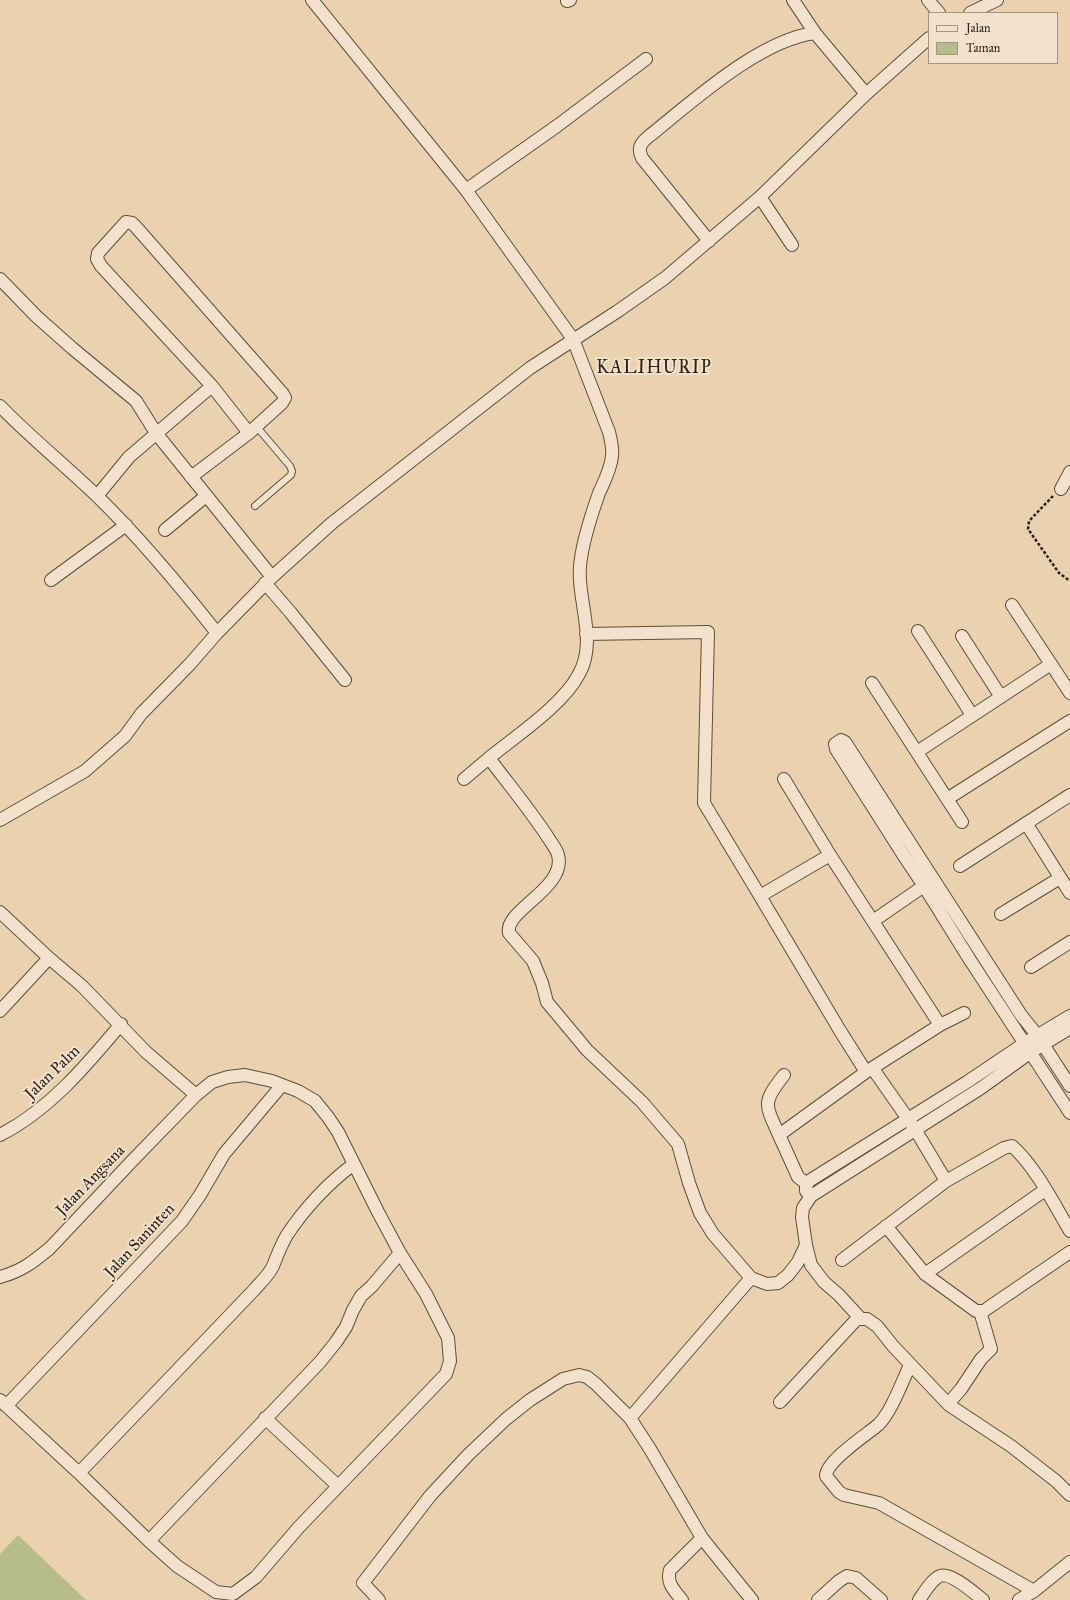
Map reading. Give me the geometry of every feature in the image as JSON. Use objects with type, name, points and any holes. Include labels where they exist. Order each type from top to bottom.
[{"type":"street","points":[[312,0],[466,190],[574,339],[609,432],[612,456],[610,468],[599,495],[581,558],[579,581],[586,634],[586,654],[580,673],[569,691],[553,706],[464,779]]},
{"type":"street","points":[[793,0],[815,33],[866,94]]},
{"type":"street","points":[[928,0],[938,12]]},
{"type":"street","points":[[972,12],[997,0]]},
{"type":"street","points":[[709,241],[642,158],[639,153],[640,148],[648,137],[728,74],[776,45],[802,34],[815,33]]},
{"type":"street","points":[[0,820],[85,771],[126,736],[141,714],[269,580],[332,523],[389,476],[530,368],[618,311],[665,278],[760,197],[866,94],[928,39]]},
{"type":"street","points":[[466,190],[557,126],[646,59]]},
{"type":"street","points":[[760,197],[792,245]]},
{"type":"street","points":[[191,477],[252,430],[282,403],[285,398],[136,227],[132,223],[126,222],[98,253],[97,259],[101,266],[252,430]]},
{"type":"street","points":[[0,279],[36,316],[136,401],[145,413],[156,433],[206,496],[269,580],[291,613],[345,680]]},
{"type":"street","points":[[97,496],[129,456],[212,386]]},
{"type":"street","points":[[0,406],[23,430],[97,496],[126,525],[217,633]]},
{"type":"street","points":[[1061,489],[1070,472]]},
{"type":"street","points":[[165,530],[206,496]]},
{"type":"street","points":[[51,580],[126,525]]},
{"type":"street","points":[[1012,605],[1051,664],[1066,680],[1070,693]]},
{"type":"street","points":[[918,631],[972,716]]},
{"type":"street","points":[[586,634],[708,632],[704,803],[839,1029],[908,1118],[946,1181]]},
{"type":"street","points":[[962,636],[1001,697]]},
{"type":"street","points":[[917,752],[1051,664]]},
{"type":"street","points":[[872,683],[962,822]]},
{"type":"street","points":[[947,799],[1070,721]]},
{"type":"street","points":[[1070,1086],[1040,1040],[1016,1018],[970,960],[924,886],[881,809],[845,742],[841,740],[837,742],[835,744],[836,749],[881,809],[981,952],[1016,1018],[1028,1048],[1070,1113]]},
{"type":"street","points":[[488,758],[544,831],[558,854],[560,867],[556,877],[509,925],[509,933],[532,961],[542,983],[547,1002],[588,1050],[642,1102],[678,1144],[689,1183],[700,1213],[713,1234],[752,1278],[767,1284],[778,1283],[788,1275],[798,1262],[806,1245]]},
{"type":"street","points":[[784,779],[830,855],[940,1025]]},
{"type":"street","points":[[960,866],[1070,795]]},
{"type":"street","points":[[1026,823],[1070,893]]},
{"type":"street","points":[[760,896],[830,855]]},
{"type":"street","points":[[1001,914],[1060,878]]},
{"type":"street","points":[[872,920],[924,886]]},
{"type":"street","points":[[0,912],[49,958],[82,986],[121,1024],[146,1052],[196,1095]]},
{"type":"street","points":[[1031,967],[1070,942]]},
{"type":"street","points":[[970,960],[981,952]]},
{"type":"street","points":[[0,1011],[49,958]]},
{"type":"street","points":[[779,1135],[870,1070],[940,1025],[964,1013]]},
{"type":"street","points":[[812,1196],[806,1191],[806,1186],[810,1180],[966,1082],[1028,1048],[1070,1016]]},
{"type":"street","name":"Jalan Palm","points":[[0,1135],[27,1120],[53,1098],[72,1080],[121,1024]]},
{"type":"street","points":[[1040,1040],[1070,1028]]},
{"type":"street","points":[[861,1319],[817,1274],[812,1265],[806,1245],[803,1208],[812,1196],[981,1088],[1028,1048]]},
{"type":"street","name":"Jalan Angsana","points":[[0,1277],[16,1272],[38,1258],[50,1248],[196,1095],[212,1082],[228,1076],[245,1074],[282,1085],[298,1091],[315,1101],[328,1117],[338,1132],[400,1253],[426,1294],[448,1338],[450,1361],[446,1374],[299,1527],[256,1577],[237,1592],[225,1597]]},
{"type":"street","points":[[784,1075],[768,1099],[769,1112],[798,1177],[807,1184]]},
{"type":"street","name":"Jalan Saninten","points":[[3,1403],[182,1221],[200,1195],[224,1154],[282,1085]]},
{"type":"street","points":[[842,1260],[946,1181],[1004,1148],[1012,1146],[1020,1153],[1070,1230]]},
{"type":"street","points":[[78,1473],[254,1290],[272,1267],[286,1236],[320,1194],[345,1170],[354,1164]]},
{"type":"street","points":[[925,1274],[1045,1190]]},
{"type":"street","points":[[886,1226],[925,1274],[976,1311],[988,1308],[1070,1252]]},
{"type":"street","points":[[149,1541],[320,1362],[346,1327],[361,1296],[400,1253]]},
{"type":"street","points":[[630,1418],[752,1278]]},
{"type":"street","points":[[948,1404],[961,1389],[981,1359],[991,1349],[980,1311]]},
{"type":"street","points":[[780,1402],[855,1321],[861,1319],[870,1320],[877,1326],[910,1365],[948,1404],[1011,1446],[1056,1481],[1070,1495]]},
{"type":"street","points":[[910,1365],[889,1411],[880,1423],[828,1468],[826,1476],[839,1492],[844,1495],[878,1504],[1034,1591]]},
{"type":"street","points":[[379,1600],[363,1583],[430,1496],[468,1455],[530,1400],[563,1379],[579,1375],[587,1377],[596,1384],[630,1418],[650,1448],[702,1538],[752,1600]]},
{"type":"street","points":[[3,1403],[177,1566],[225,1597]]},
{"type":"street","points":[[265,1418],[338,1486]]},
{"type":"street","points":[[682,1600],[670,1583],[668,1577],[670,1570],[702,1538]]},
{"type":"street","points":[[1020,1600],[1034,1591],[1070,1562]]},
{"type":"street","points":[[919,1600],[939,1576],[946,1575],[983,1600]]},
{"type":"street","points":[[818,1600],[839,1581],[847,1576],[856,1578],[881,1600]]},
{"type":"lane","points":[[252,430],[290,466],[292,471],[291,475],[254,506]]},
{"type":"path","points":[[1061,489],[1030,521],[1028,529],[1059,573],[1070,580]]},
{"type":"green space","points":[[18,1535],[86,1600],[0,1600],[0,1554]]},
{"type":"district","name":"KALIHURIP","points":[[654,369]]}]
